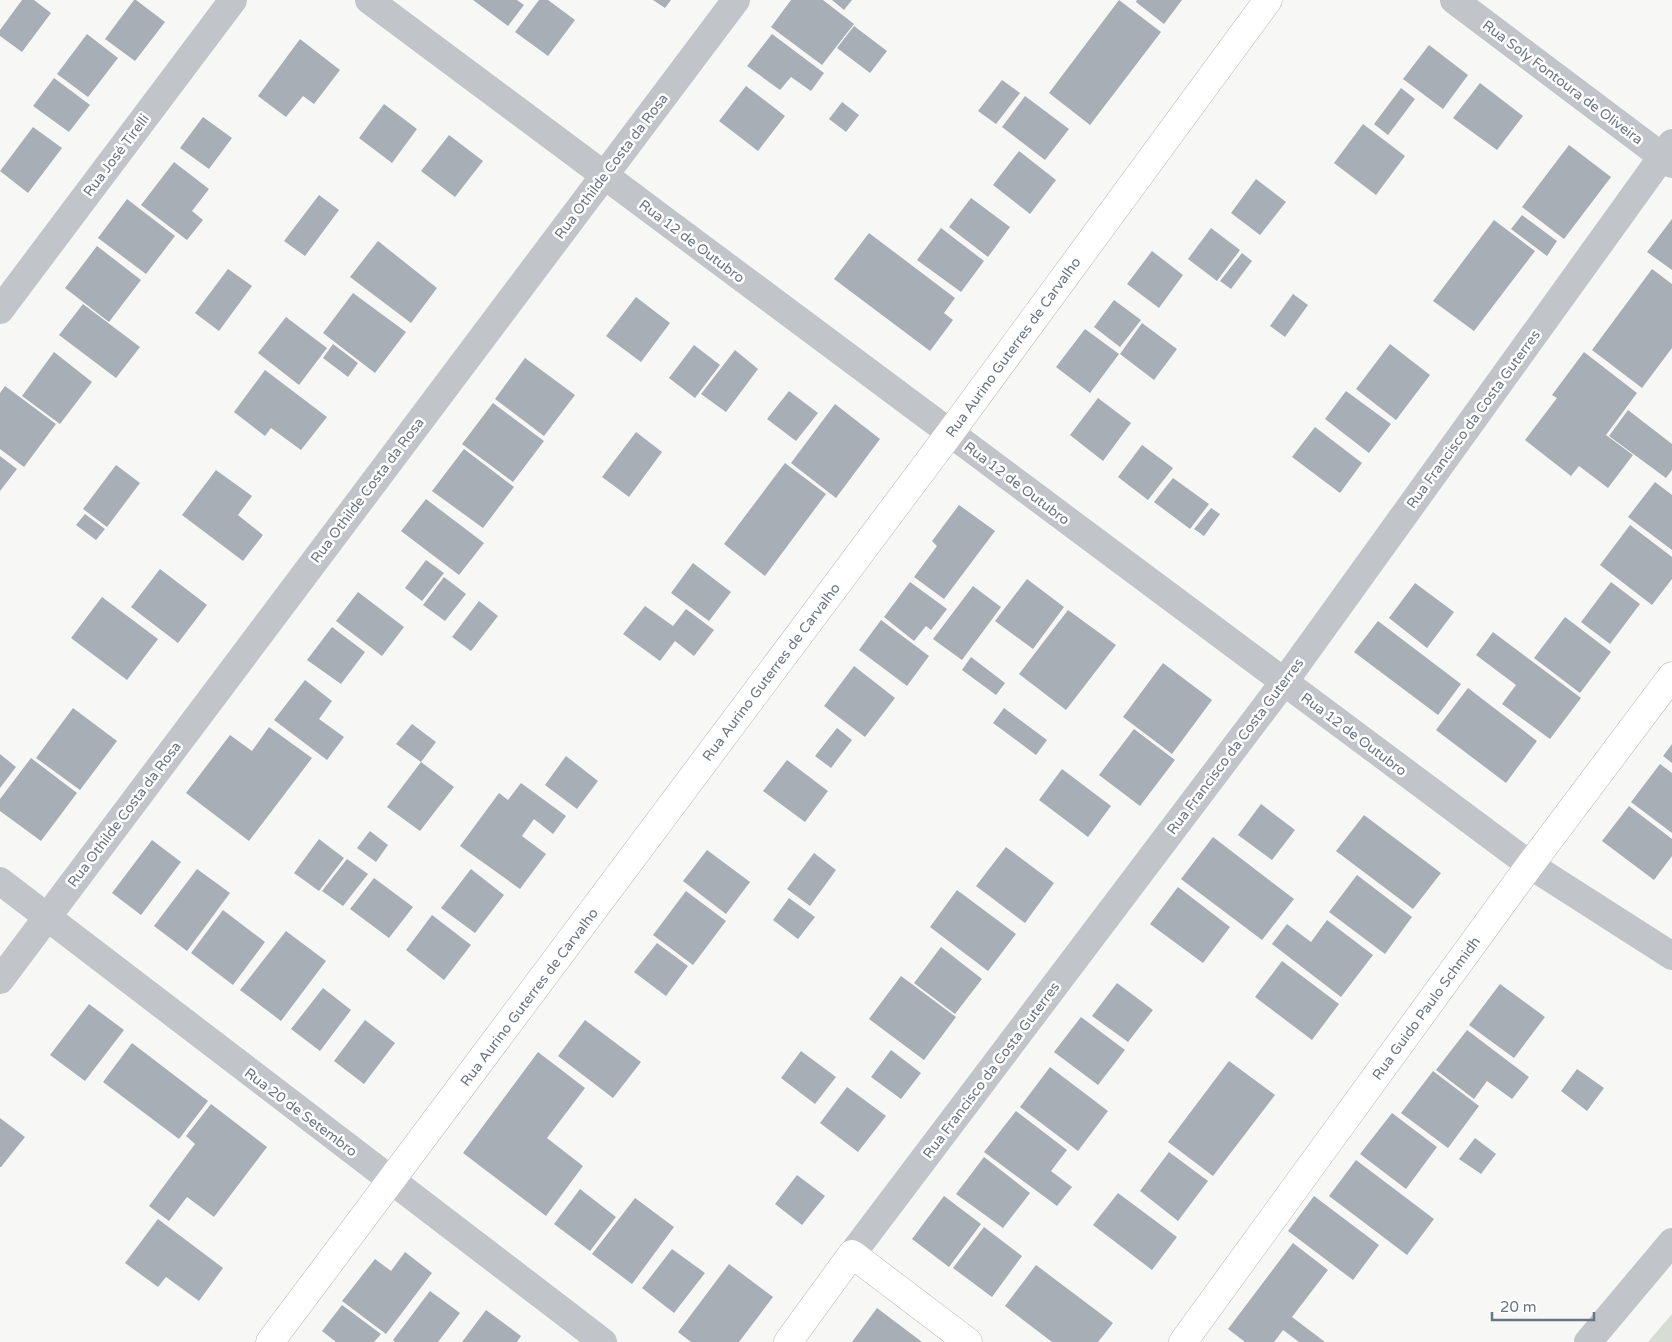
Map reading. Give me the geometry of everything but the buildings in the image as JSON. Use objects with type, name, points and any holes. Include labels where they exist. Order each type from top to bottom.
[{"type":"street","name":"Rua José Tirelli","points":[[0,310],[233,0]]},
{"type":"street","name":"Rua 12 de Outubro","points":[[369,0],[1530,865],[1672,956]]},
{"type":"street","name":"Rua Othilde Costa da Rosa","points":[[0,980],[736,0]]},
{"type":"street","name":"Rua Aurino Guterres de Carvalho","points":[[270,1342],[950,433],[1268,0]]},
{"type":"street","name":"Rua Soly Fontoura de Oliveira","points":[[1454,0],[1669,155]]},
{"type":"street","name":"Rua Francisco da Costa Guterres","points":[[788,1342],[852,1254],[1284,682],[1669,155]]},
{"type":"street","name":"Rua Guido Paulo Schmidh","points":[[1183,1342],[1530,865],[1672,676]]},
{"type":"street","name":"Rua 20 de Setembro","points":[[0,881],[603,1342]]},
{"type":"street","points":[[1588,1342],[1672,1242]]},
{"type":"street","points":[[852,1254],[968,1342]]},
{"type":"shaded area","points":[[1672,1314],[1672,1342],[1648,1342]]}]
